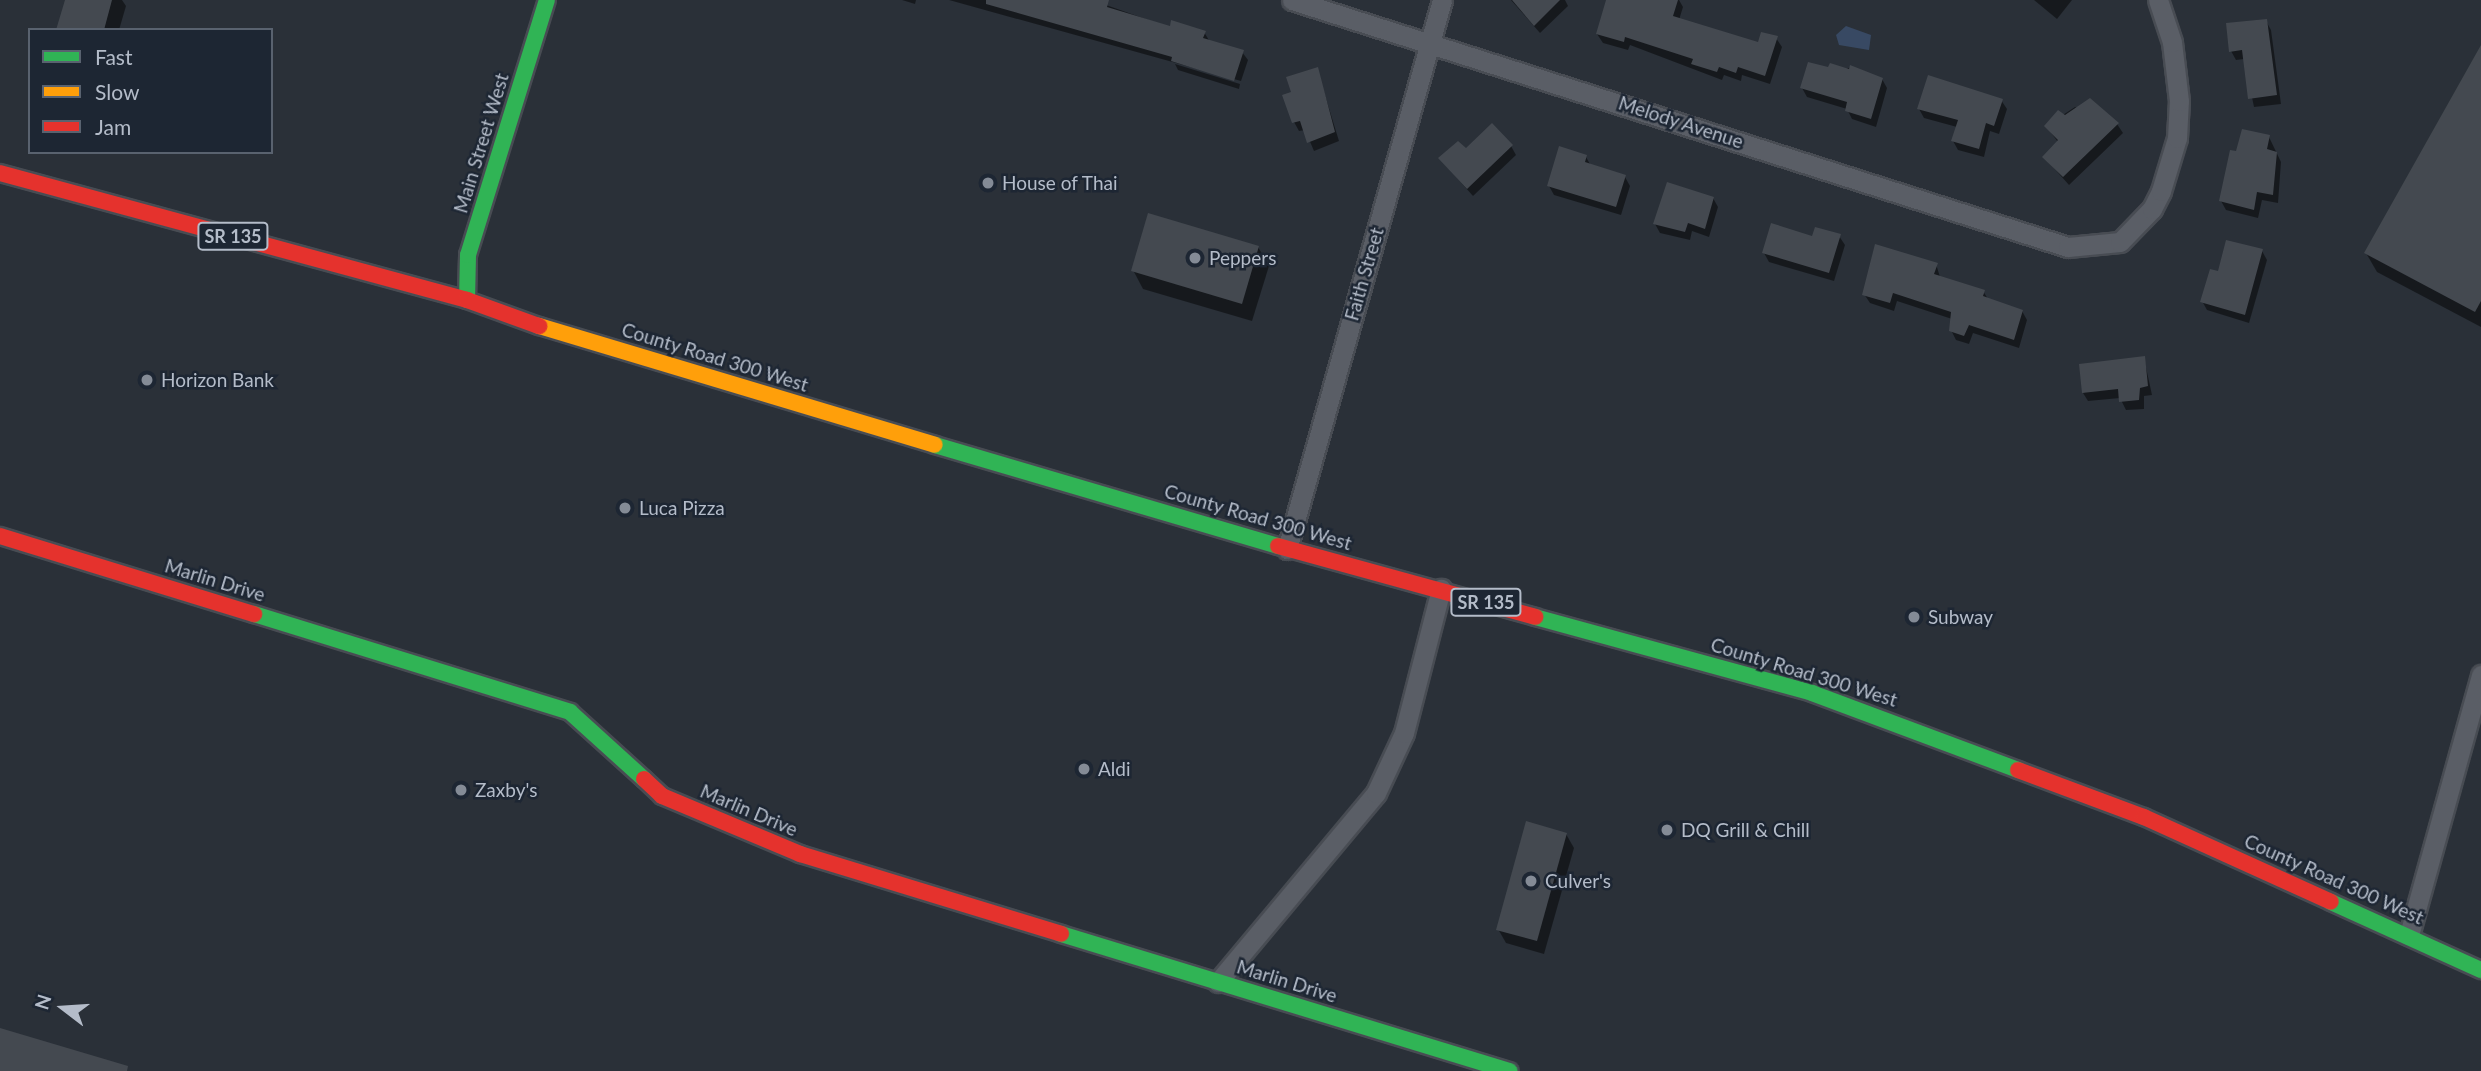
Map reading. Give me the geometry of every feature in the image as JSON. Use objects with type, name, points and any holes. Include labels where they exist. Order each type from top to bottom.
[{"type":"main road","name":"Main Street West","points":[[467,300],[468,256],[547,0]]},
{"type":"main road","name":"County Road 300 West","points":[[0,173],[467,300],[565,335],[1287,549],[1441,589],[1846,704],[2144,817],[2409,935],[2481,970]]},
{"type":"main road","name":"Marlin Drive","points":[[0,536],[570,712],[662,796],[800,854],[1510,1071]]},
{"type":"street","name":"Melody Avenue","points":[[1292,0],[1431,41],[2068,247],[2120,242],[2152,209],[2161,191],[2176,138],[2179,101],[2172,42],[2158,0]]},
{"type":"street","name":"Faith Street","points":[[1287,549],[1442,0]]},
{"type":"street","points":[[1218,982],[1376,793],[1404,733],[1441,589]]},
{"type":"street","points":[[2409,935],[2481,675]]},
{"type":"water","points":[[1846,26],[1871,35],[1869,50],[1839,45],[1836,35]]},
{"type":"building","points":[[65,0],[112,0],[105,28],[57,28]]},
{"type":"building","points":[[986,0],[1109,0],[1107,7],[1170,26],[1171,20],[1206,31],[1203,38],[1244,50],[1234,81],[1171,61],[1172,57],[986,4]]},
{"type":"building","points":[[1512,0],[1560,0],[1534,26]]},
{"type":"building","points":[[1606,0],[1678,0],[1673,16],[1758,42],[1761,32],[1778,36],[1765,76],[1738,67],[1736,73],[1719,67],[1717,72],[1691,64],[1693,59],[1625,37],[1624,42],[1596,34]]},
{"type":"building","points":[[2267,19],[2277,95],[2248,99],[2242,50],[2229,52],[2226,23]]},
{"type":"building","points":[[2481,45],[2481,301],[2475,312],[2364,253]]},
{"type":"building","points":[[1808,62],[1828,67],[1830,63],[1849,69],[1850,65],[1883,78],[1871,119],[1845,111],[1847,102],[1800,88]]},
{"type":"building","points":[[1318,67],[1335,132],[1307,143],[1300,121],[1292,123],[1282,95],[1291,92],[1286,77]]},
{"type":"building","points":[[1928,75],[2003,99],[1994,126],[1986,123],[1979,149],[1951,141],[1958,120],[1917,109]]},
{"type":"building","points":[[2090,98],[2119,123],[2063,177],[2042,157],[2058,140],[2044,126],[2058,110],[2065,115]]},
{"type":"building","points":[[1492,123],[1513,145],[1467,189],[1438,158],[1458,141],[1466,148]]},
{"type":"building","points":[[2242,129],[2270,135],[2267,149],[2277,152],[2273,195],[2257,192],[2254,210],[2219,201],[2230,150],[2236,151]]},
{"type":"building","points":[[1559,146],[1587,155],[1585,162],[1626,175],[1616,207],[1547,186]]},
{"type":"building","points":[[1667,182],[1714,197],[1705,229],[1688,223],[1685,232],[1653,224]]},
{"type":"building","name":"Peppers","points":[[1148,213],[1259,246],[1242,304],[1131,271]]},
{"type":"building","points":[[1771,223],[1812,236],[1815,227],[1841,234],[1829,273],[1762,253]]},
{"type":"building","points":[[2226,240],[2263,249],[2245,315],[2200,302],[2210,269],[2218,271]]},
{"type":"building","points":[[1875,244],[1938,263],[1934,274],[1985,290],[1983,296],[2023,310],[2014,340],[1969,325],[1964,336],[1949,331],[1951,312],[1893,293],[1890,303],[1862,295]]},
{"type":"building","points":[[2145,356],[2148,386],[2140,388],[2139,400],[2119,402],[2118,389],[2082,393],[2079,364]]},
{"type":"building","name":"Culver's","points":[[1526,821],[1567,833],[1537,941],[1496,930]]},
{"type":"building","points":[[0,1028],[128,1066],[127,1071],[0,1071]]},
{"type":"traffic: fast","points":[[467,300],[468,255],[547,0]]},
{"type":"traffic: fast","points":[[935,445],[1278,546]]},
{"type":"traffic: fast","points":[[254,614],[570,712],[644,779]]},
{"type":"traffic: fast","points":[[1535,617],[1812,693],[2018,770]]},
{"type":"traffic: fast","points":[[2331,902],[2481,970]]},
{"type":"traffic: fast","points":[[1061,934],[1510,1071]]},
{"type":"traffic: slow","points":[[539,326],[935,445]]},
{"type":"traffic: jam","points":[[0,173],[467,300],[539,326]]},
{"type":"traffic: jam","points":[[0,536],[254,614]]},
{"type":"traffic: jam","points":[[1278,546],[1535,617]]},
{"type":"traffic: jam","points":[[2018,770],[2144,817],[2331,902]]},
{"type":"traffic: jam","points":[[644,779],[662,796],[800,854],[1061,934]]},
{"type":"place","name":"House of Thai","points":[[988,183]]},
{"type":"place","name":"Peppers","points":[[1195,258]]},
{"type":"place","name":"Horizon Bank","points":[[147,380]]},
{"type":"place","name":"Luca Pizza","points":[[625,508]]},
{"type":"place","name":"Subway","points":[[1914,617]]},
{"type":"place","name":"Aldi","points":[[1084,769]]},
{"type":"place","name":"Zaxby's","points":[[461,790]]},
{"type":"place","name":"DQ Grill & Chill","points":[[1667,830]]},
{"type":"place","name":"Culver's","points":[[1531,881]]}]
